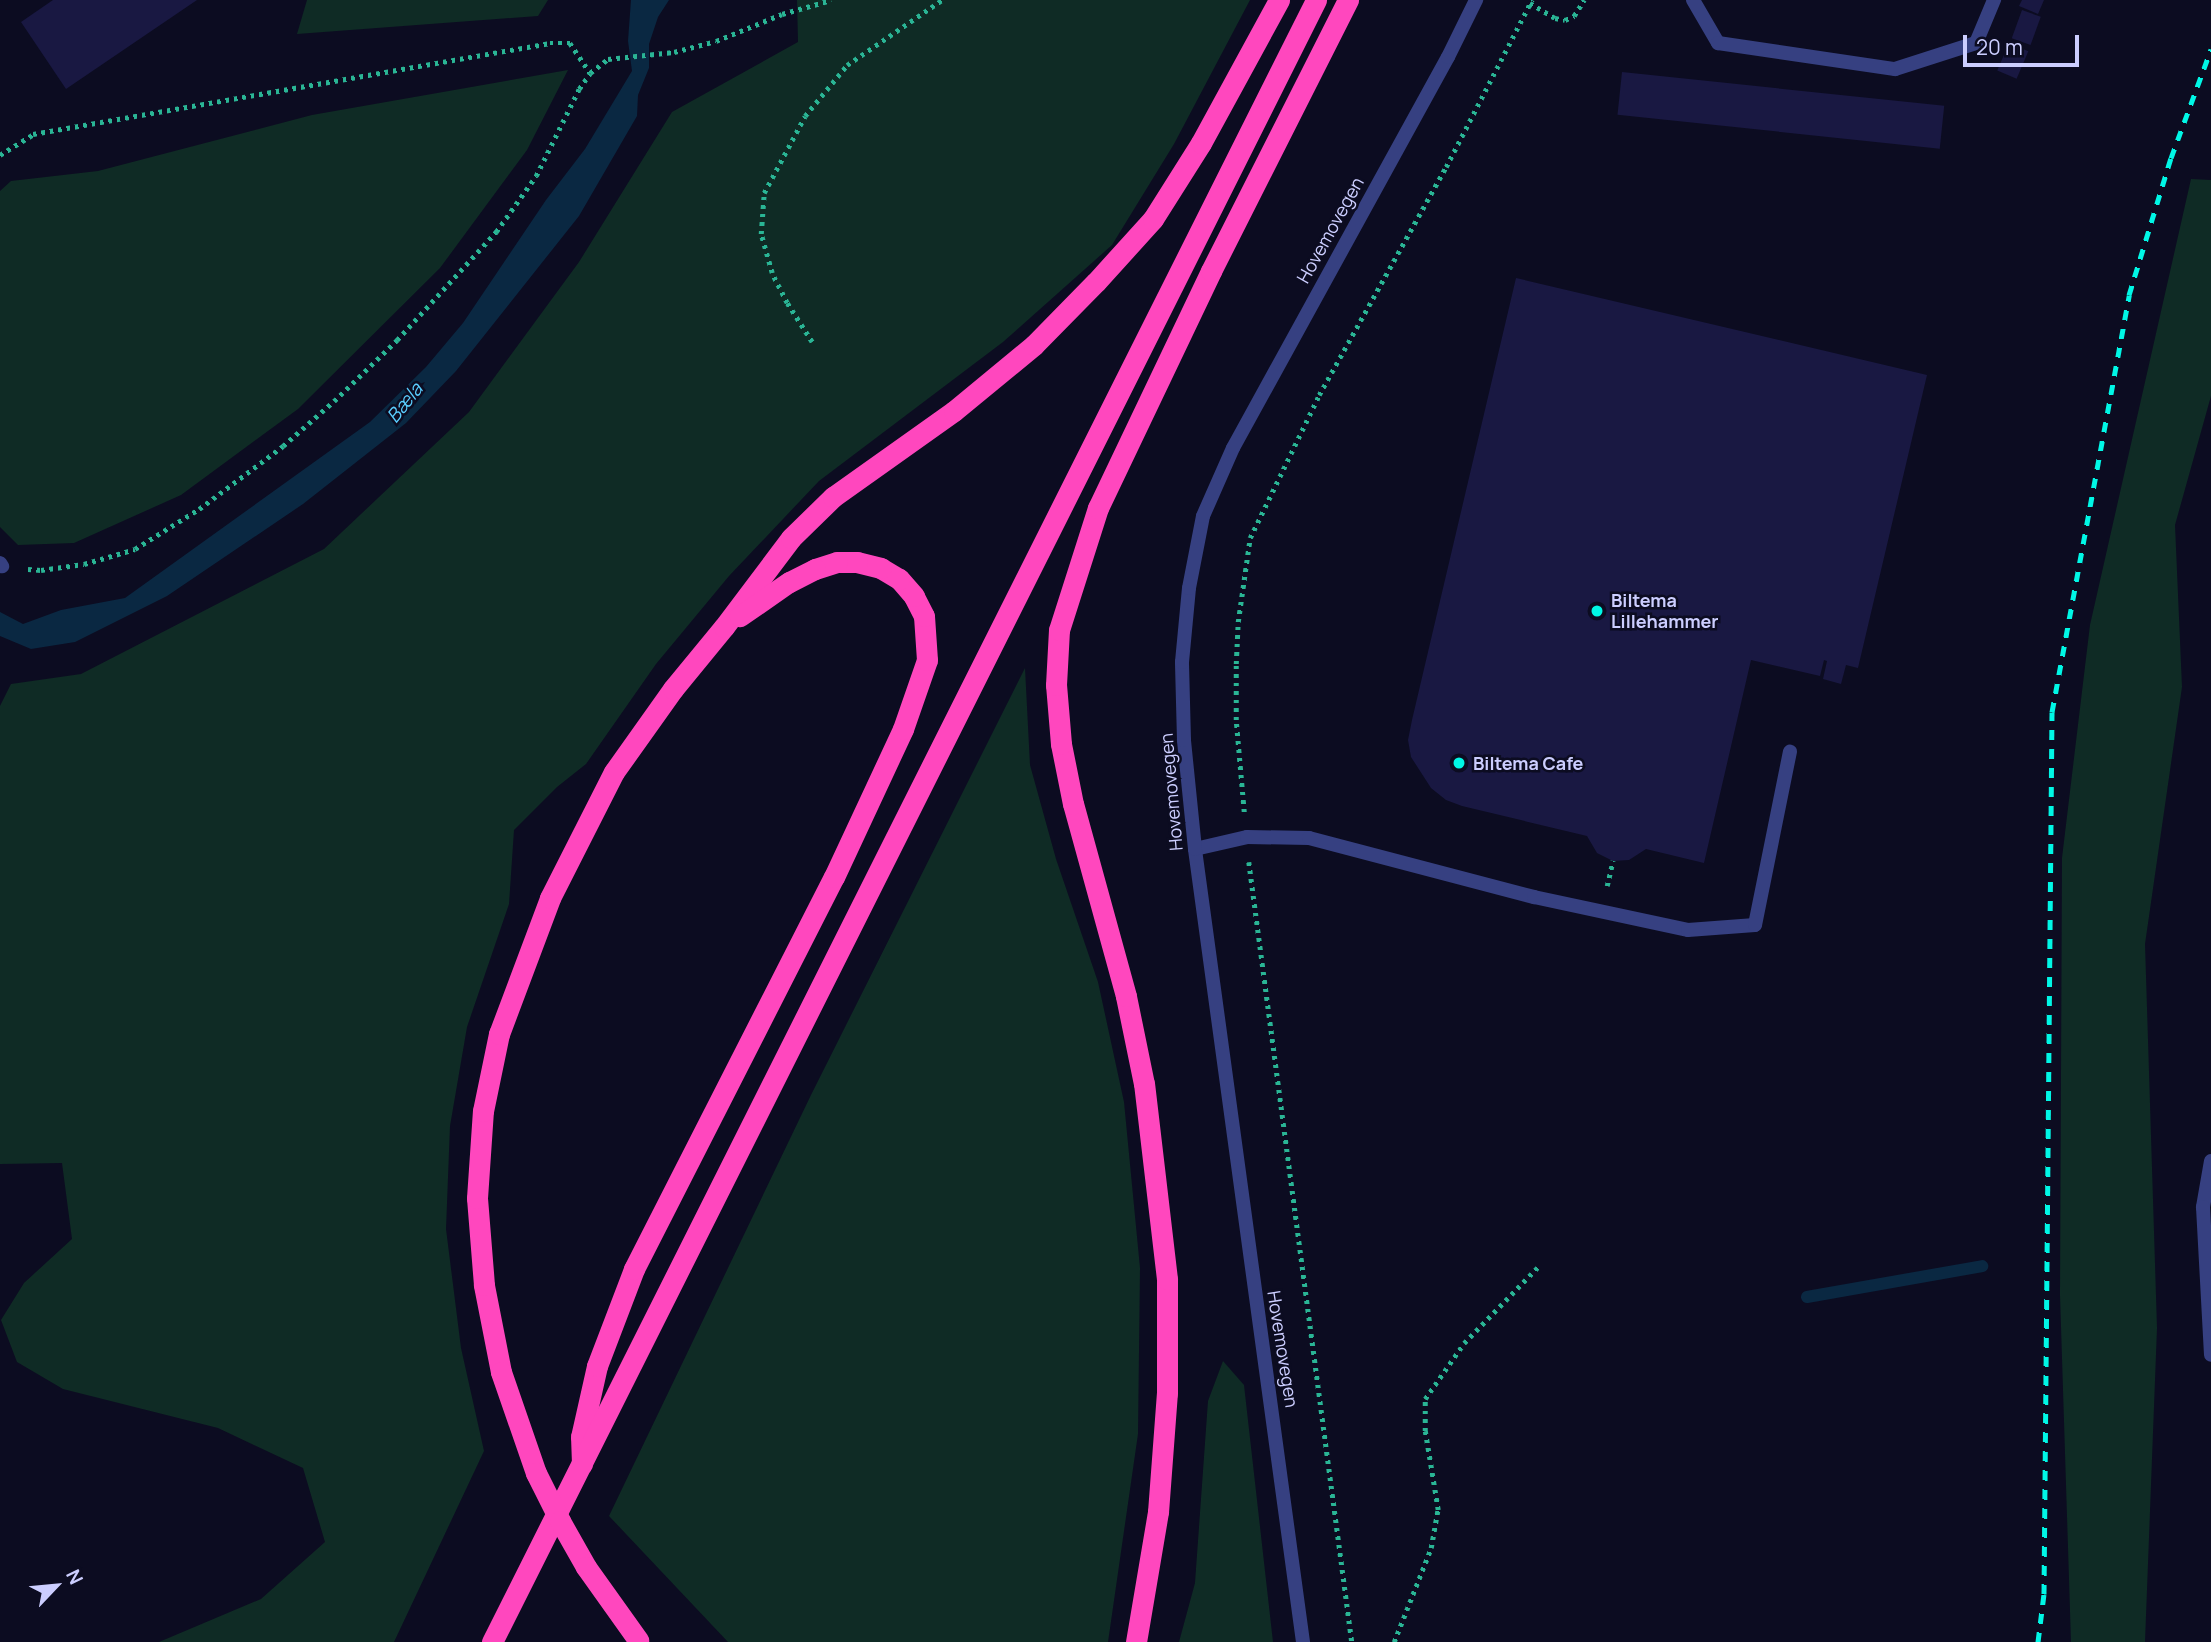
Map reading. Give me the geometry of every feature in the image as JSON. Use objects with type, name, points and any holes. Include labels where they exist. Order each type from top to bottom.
[{"type":"highway","points":[[639,1641],[586,1567],[536,1473],[501,1372],[484,1285],[477,1199],[483,1111],[499,1034],[550,898],[614,772],[673,689],[791,538],[833,497],[954,411],[1034,345],[1153,219],[1201,143],[1279,0]]},
{"type":"highway","points":[[492,1642],[582,1467],[763,1097],[1073,488],[1316,0]]},
{"type":"highway","points":[[1136,1642],[1158,1512],[1167,1393],[1167,1279],[1144,1084],[1126,996],[1073,804],[1061,744],[1056,685],[1059,630],[1098,508],[1205,284],[1348,0]]},
{"type":"highway","points":[[582,1467],[581,1437],[597,1366],[635,1269],[834,877],[903,729],[927,660],[924,616],[915,596],[899,579],[881,568],[858,562],[837,562],[815,569],[789,582],[724,627]]},
{"type":"street","name":"Hovemovegen","points":[[1303,1642],[1195,849],[1184,740],[1182,662],[1189,588],[1203,516],[1233,448],[1448,57],[1476,0]]},
{"type":"street","points":[[1693,0],[1718,43],[1895,69],[1976,43],[1994,0]]},
{"type":"street","points":[[1195,849],[1247,837],[1309,838],[1534,897],[1688,930],[1755,925],[1790,751]]},
{"type":"street","points":[[2211,1161],[2203,1207],[2211,1354]]},
{"type":"path","points":[[1,564],[58,569],[135,550],[199,509],[283,446],[397,340],[496,232],[536,176],[590,73],[608,59],[624,55],[674,52],[716,41],[782,14],[831,0]]},
{"type":"path","points":[[812,342],[772,273],[761,234],[764,193],[805,116],[847,65],[942,0]]},
{"type":"path","points":[[1352,1642],[1247,837],[1236,732],[1238,622],[1250,538],[1319,396],[1446,167],[1531,2],[1565,20],[1574,16],[1584,0]]},
{"type":"path","points":[[0,155],[33,134],[550,43],[570,43],[590,73]]},
{"type":"path","points":[[1605,890],[1613,860]]},
{"type":"path","points":[[1394,1642],[1431,1548],[1438,1510],[1425,1431],[1425,1399],[1464,1343],[1538,1267]]},
{"type":"green space","points":[[307,0],[548,0],[538,16],[297,34]]},
{"type":"green space","points":[[797,0],[1250,0],[1174,144],[1112,245],[1003,342],[819,481],[729,576],[656,664],[586,764],[557,787],[514,830],[509,904],[467,1027],[450,1126],[446,1229],[461,1348],[484,1451],[394,1642],[159,1642],[261,1599],[325,1542],[303,1468],[218,1428],[63,1389],[17,1362],[1,1320],[24,1283],[72,1239],[62,1163],[0,1164],[0,706],[11,684],[81,674],[324,549],[469,412],[579,262],[672,112],[798,42]]},
{"type":"green space","points":[[568,70],[527,150],[440,268],[298,409],[181,495],[74,543],[18,545],[0,527],[0,191],[11,181],[98,171],[312,115]]},
{"type":"green space","points":[[2191,179],[2211,180],[2211,396],[2175,525],[2182,687],[2145,944],[2157,1328],[2145,1642],[2071,1642],[2060,1295],[2062,858],[2090,625]]},
{"type":"green space","points":[[1025,668],[1030,765],[1056,859],[1098,982],[1124,1102],[1140,1268],[1138,1434],[1108,1642],[728,1642],[609,1516],[811,1095]]},
{"type":"green space","points":[[1223,1361],[1244,1385],[1273,1642],[1179,1642],[1195,1583],[1208,1401]]},
{"type":"water","name":"Bæla","points":[[631,0],[669,0],[658,17],[649,44],[649,68],[638,95],[637,116],[579,216],[456,371],[406,423],[303,504],[167,596],[75,642],[31,649],[0,636],[0,612],[23,624],[61,610],[125,598],[370,422],[426,367],[463,323],[546,200],[585,149],[632,71],[628,41]]},
{"type":"building","points":[[53,0],[197,0],[66,89],[21,22]]},
{"type":"building","points":[[2022,0],[2044,0],[2038,14],[2019,6]]},
{"type":"building","points":[[2022,10],[2041,17],[2031,45],[2012,38]]},
{"type":"building","points":[[2009,43],[2028,51],[2017,79],[1997,71]]},
{"type":"building","points":[[1622,72],[1944,106],[1940,149],[1618,115]]},
{"type":"building","points":[[1516,278],[1927,375],[1858,668],[1846,665],[1841,684],[1823,679],[1827,661],[1824,660],[1820,676],[1751,660],[1704,863],[1646,849],[1629,860],[1613,861],[1597,853],[1587,836],[1446,800],[1431,788],[1411,757],[1408,740],[1412,720]]},
{"type":"waterway","points":[[1807,1297],[1982,1266]]},
{"type":"railway","points":[[2038,1642],[2044,1594],[2052,712],[2129,295],[2171,158],[2211,49]]},
{"type":"place","name":"Biltema Lillehammer","points":[[1597,611]]},
{"type":"place","name":"Biltema Cafe","points":[[1459,763]]}]
